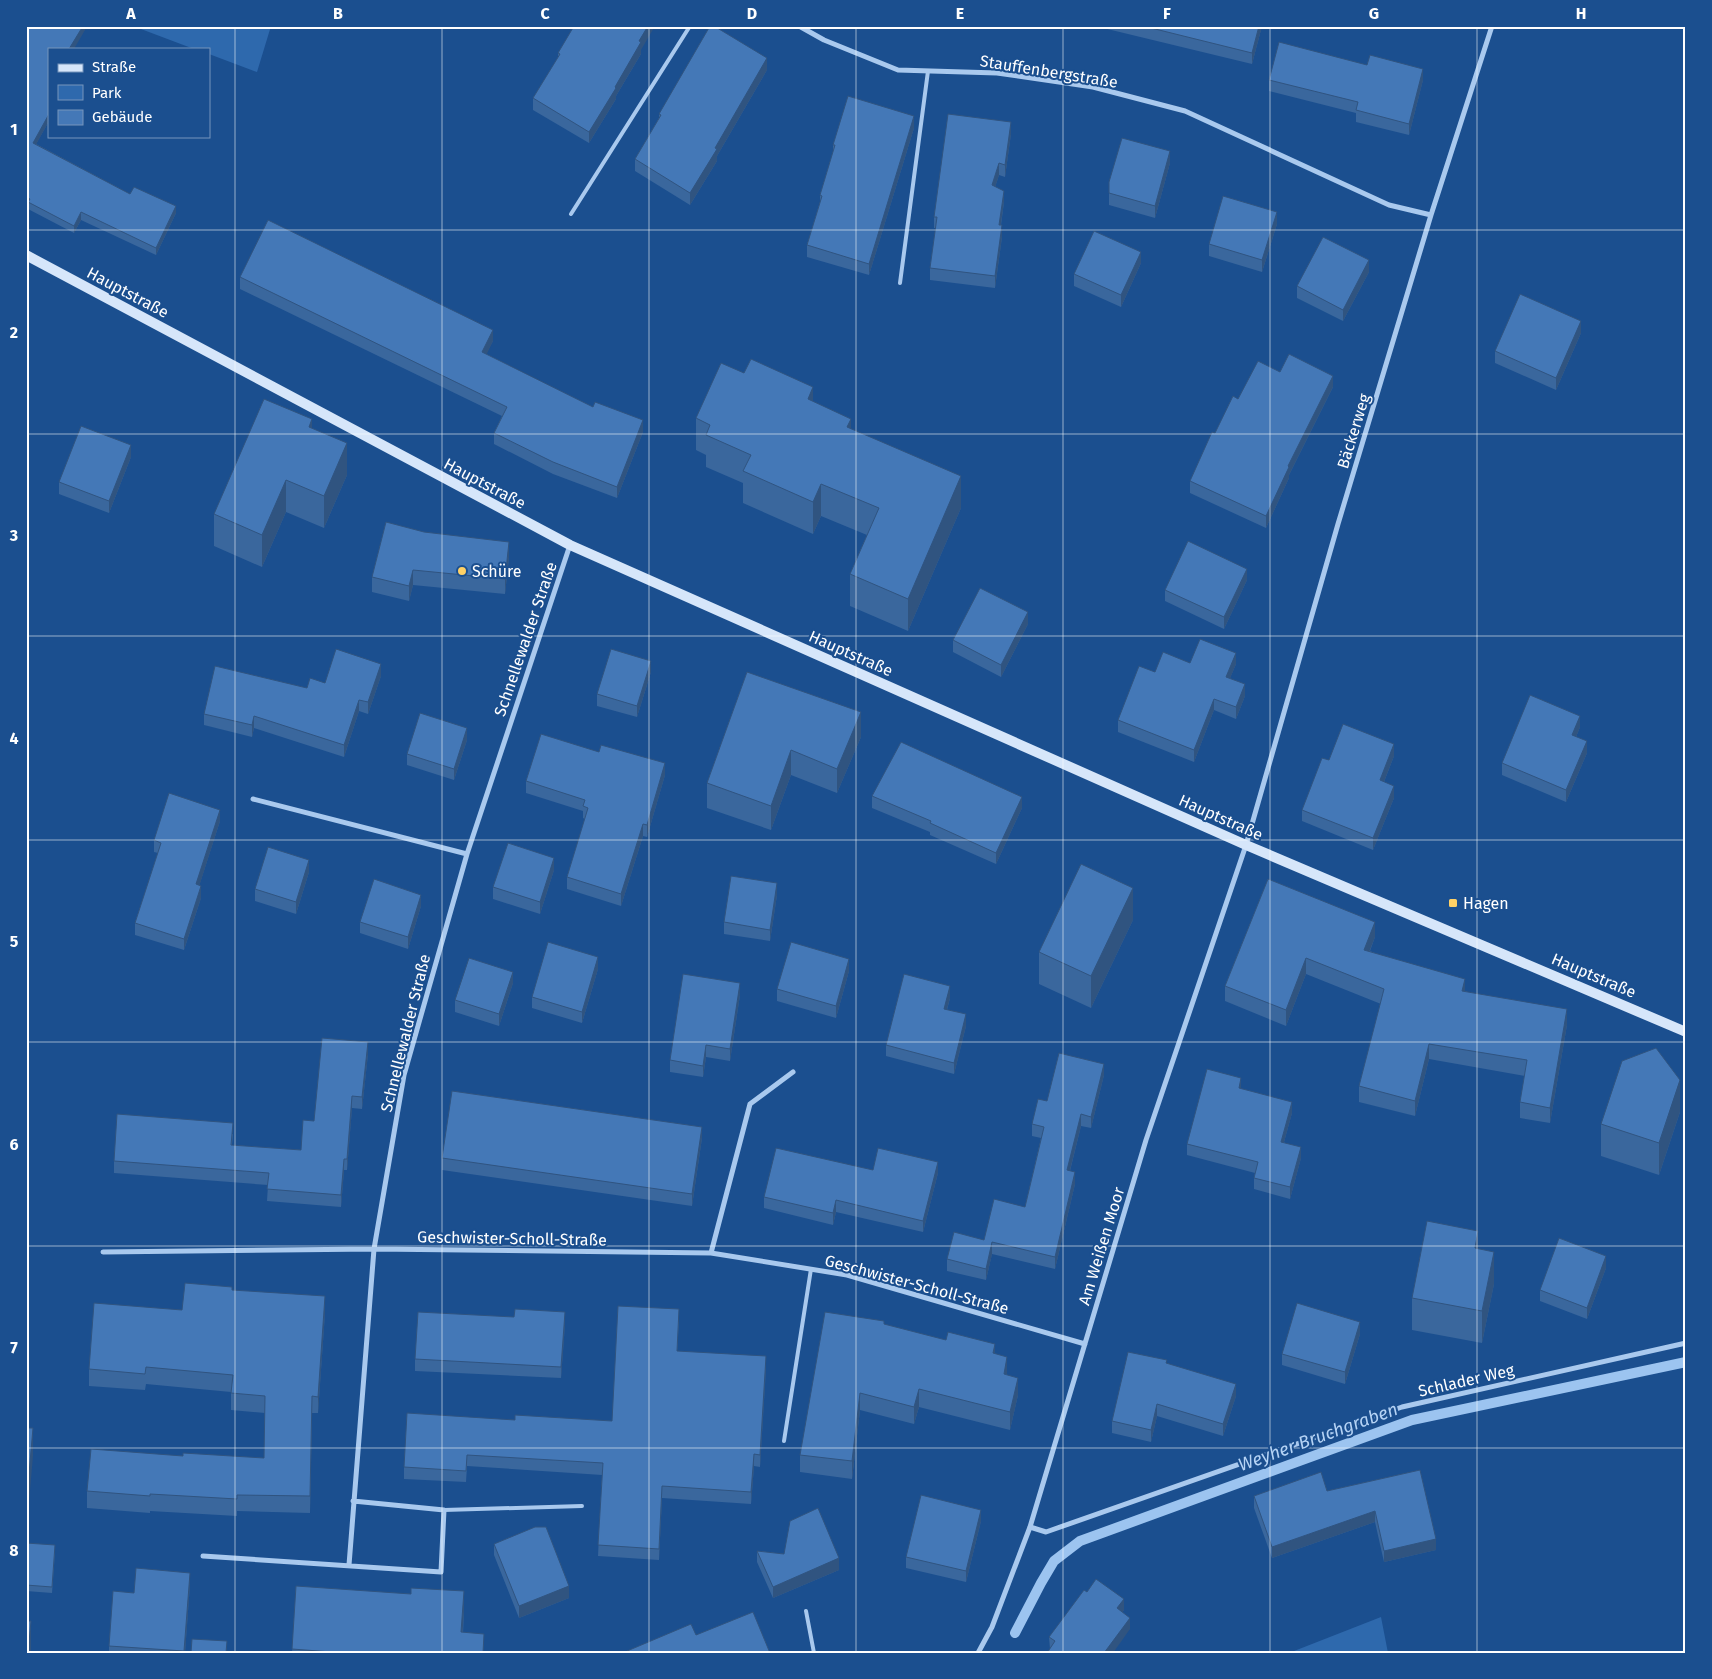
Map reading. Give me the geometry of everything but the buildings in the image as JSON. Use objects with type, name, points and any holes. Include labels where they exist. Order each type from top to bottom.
[{"type":"main road","name":"Hauptstraße","points":[[26,255],[570,545],[1246,845],[1686,1032]]},
{"type":"street","name":"Stauffenbergstraße","points":[[800,26],[824,40],[898,70],[997,73],[1093,87],[1185,111],[1389,205],[1431,215]]},
{"type":"street","name":"Bäckerweg","points":[[1246,845],[1338,524],[1431,215],[1492,26]]},
{"type":"street","name":"Schnellewalder Straße","points":[[374,1249],[404,1075],[466,854],[570,545]]},
{"type":"street","points":[[252,799],[466,854]]},
{"type":"street","name":"Am Weißen Moor","points":[[978,1653],[992,1627],[1030,1528],[1146,1140],[1246,845]]},
{"type":"street","points":[[711,1253],[750,1104],[793,1072]]},
{"type":"street","points":[[349,1565],[374,1249]]},
{"type":"street","name":"Geschwister-Scholl-Straße","points":[[104,1252],[374,1249],[711,1253],[847,1275],[1085,1344]]},
{"type":"street","name":"Schlader Weg","points":[[1030,1528],[1046,1532],[1402,1407],[1686,1343]]},
{"type":"street","points":[[203,1556],[441,1572],[444,1510],[353,1501]]},
{"type":"lane","points":[[571,214],[690,26]]},
{"type":"lane","points":[[900,283],[928,71]]},
{"type":"lane","points":[[784,1441],[811,1269]]},
{"type":"lane","points":[[444,1510],[582,1506]]},
{"type":"lane","points":[[806,1610],[814,1653]]},
{"type":"green space","points":[[133,26],[271,26],[257,72],[210,54],[210,48],[191,48]]},
{"type":"green space","points":[[1381,1617],[1388,1653],[1289,1653]]},
{"type":"waterway","name":"Weyher Bruchgraben","points":[[1015,1633],[1054,1561],[1080,1541],[1412,1420],[1686,1362]]},
{"type":"place","name":"Schüre","points":[[462,571]]},
{"type":"place","name":"Hagen","points":[[1453,903]]}]
